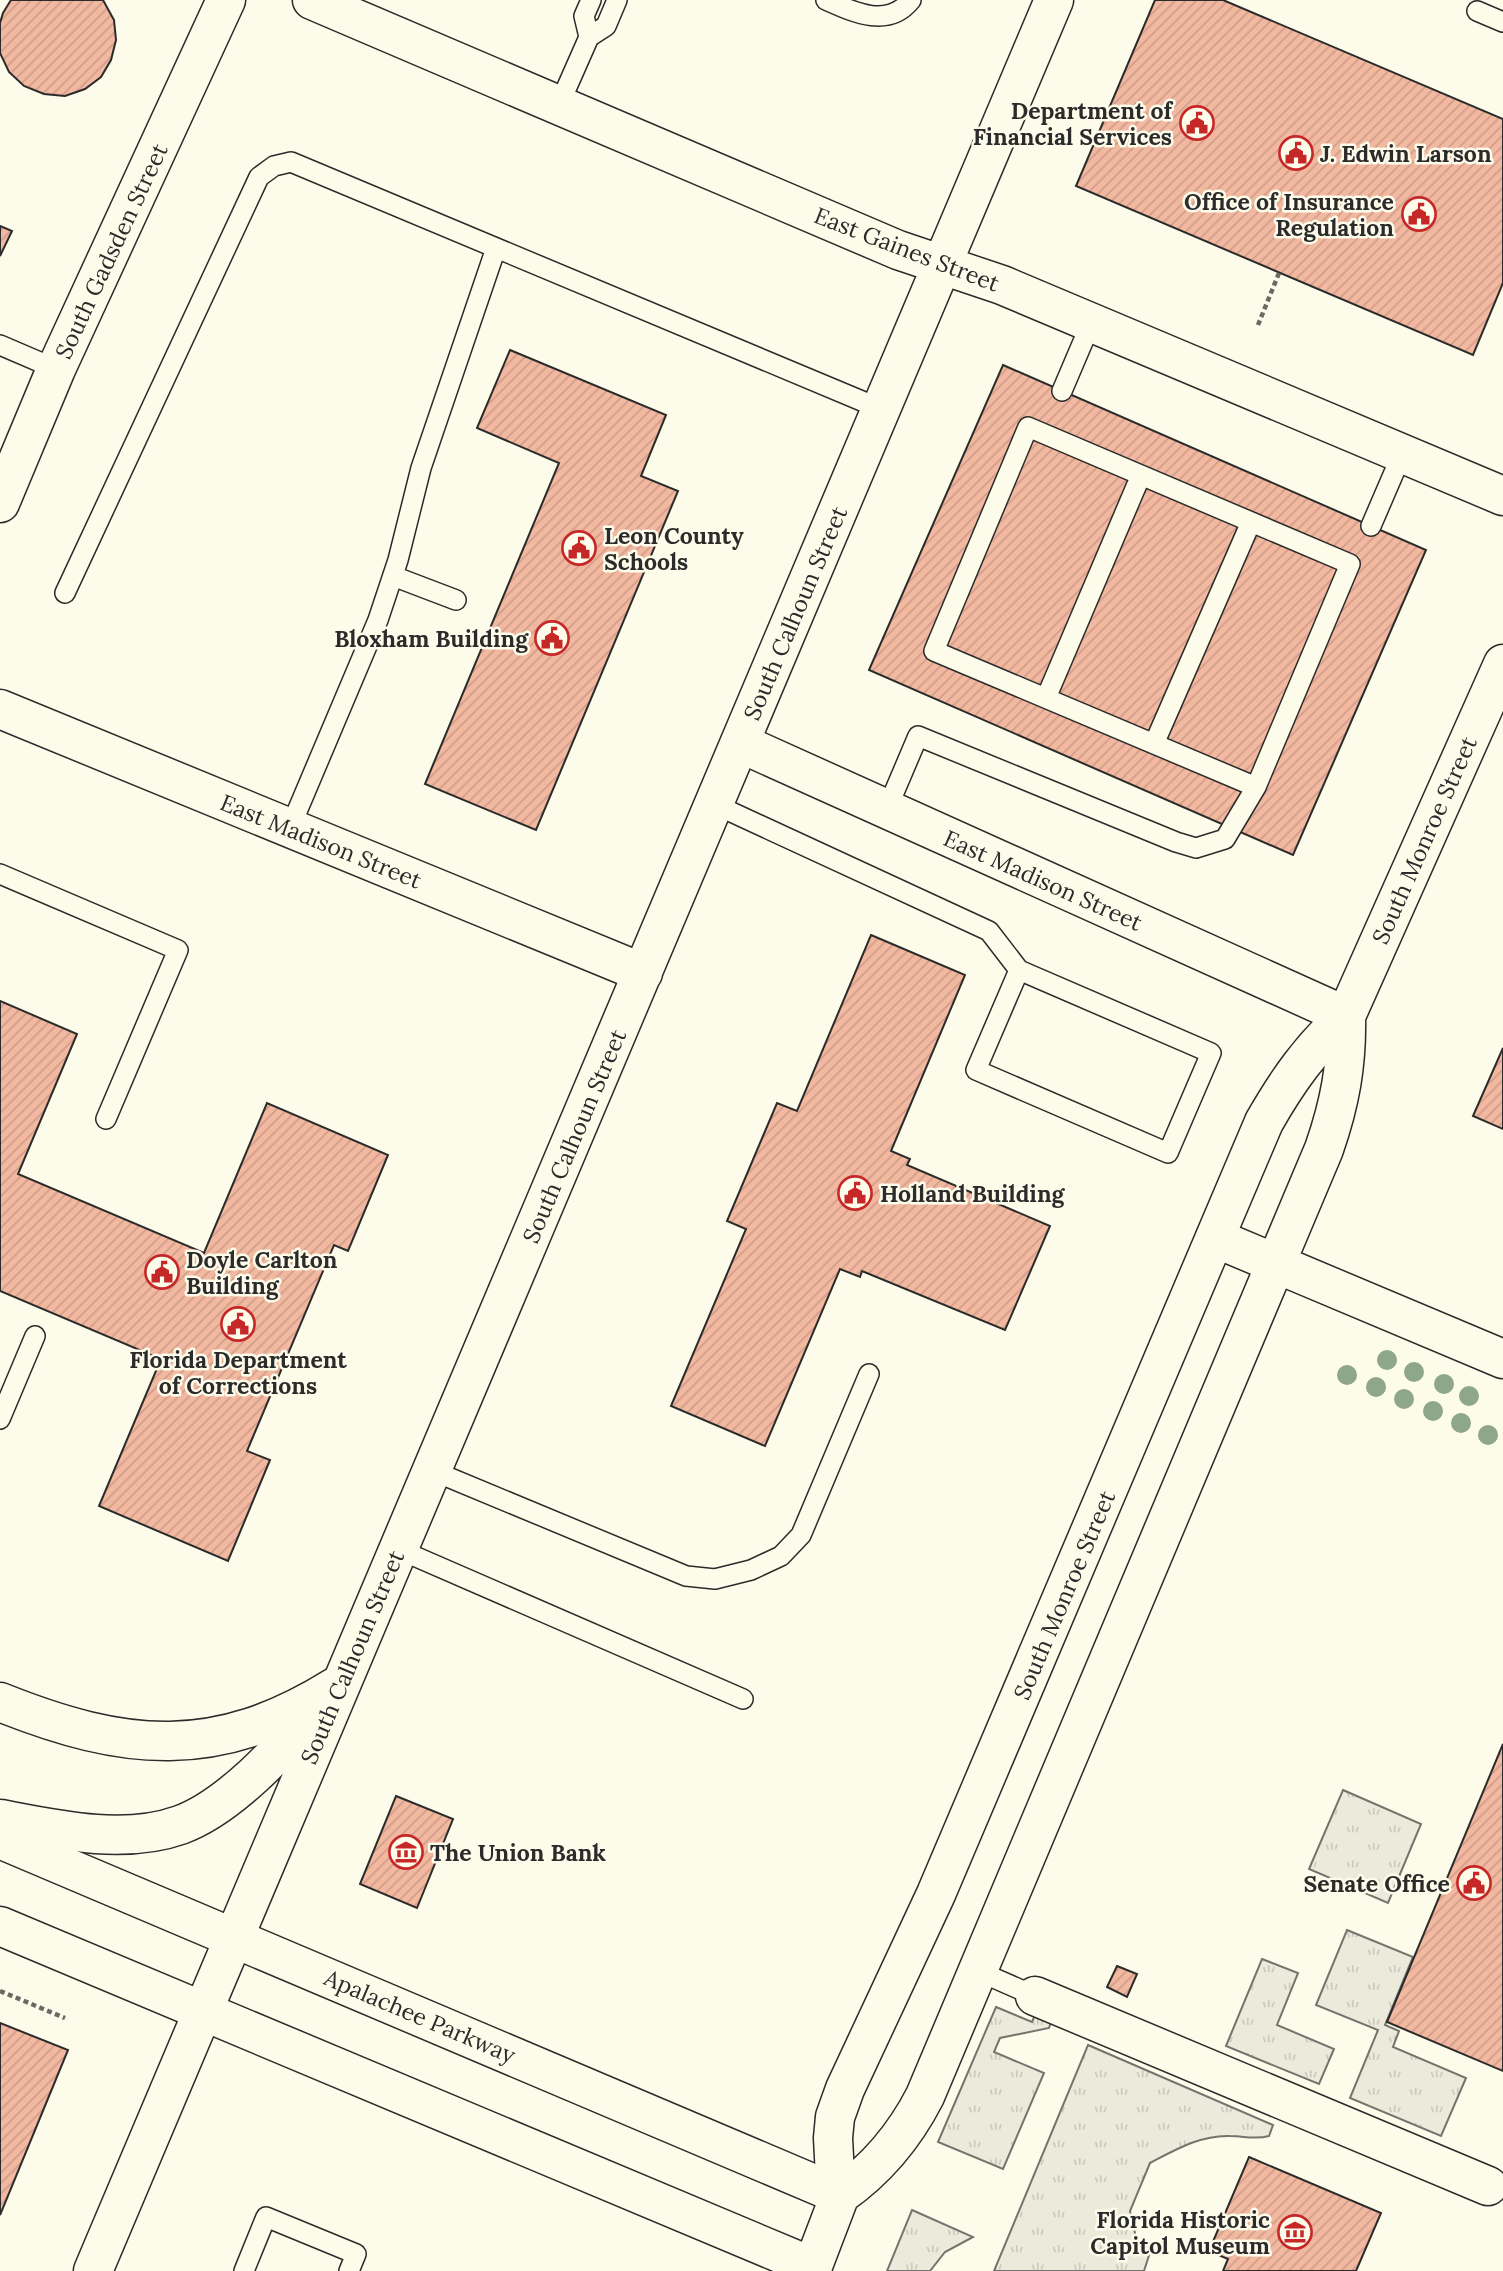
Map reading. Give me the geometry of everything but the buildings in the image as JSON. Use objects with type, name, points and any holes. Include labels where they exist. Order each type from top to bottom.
[{"type":"street","name":"South Gadsden Street","points":[[0,503],[56,369],[226,0]]},
{"type":"street","name":"East Gaines Street","points":[[312,0],[898,250],[1002,285],[1503,496]]},
{"type":"street","name":"South Calhoun Street","points":[[93,2271],[1054,0]]},
{"type":"street","name":"South Monroe Street","points":[[1346,1016],[1345,1066],[1338,1109],[1324,1149],[978,1971],[912,2120],[881,2161],[862,2180],[840,2195],[835,2176],[833,2138],[835,2117],[845,2089],[962,1833],[1264,1122],[1289,1079],[1316,1044],[1346,1016],[1500,681]]},
{"type":"street","name":"East Madison Street","points":[[0,709],[643,973]]},
{"type":"street","name":"East Madison Street","points":[[740,743],[1346,1016]]},
{"type":"street","points":[[1215,1238],[1503,1359]]},
{"type":"street","points":[[0,1702],[83,1731],[127,1740],[177,1742],[205,1739],[248,1727],[303,1705],[340,1684]]},
{"type":"street","points":[[0,1819],[50,1828],[116,1834],[149,1833],[179,1826],[205,1813],[248,1780],[340,1684]]},
{"type":"street","name":"Apalachee Parkway","points":[[0,1839],[840,2195]]},
{"type":"street","points":[[0,1926],[812,2269],[840,2195]]},
{"type":"street","points":[[1035,1996],[1489,2186]]},
{"type":"lane","points":[[589,37],[584,16],[591,0]]},
{"type":"lane","points":[[559,105],[589,37],[606,26],[617,0]]},
{"type":"lane","points":[[826,0],[871,17],[892,14],[911,0]]},
{"type":"lane","points":[[1477,11],[1503,22]]},
{"type":"lane","points":[[65,593],[259,177],[274,166],[291,162],[881,409]]},
{"type":"lane","points":[[290,828],[378,620],[393,576],[421,468],[496,248]]},
{"type":"lane","points":[[1062,391],[1091,323]]},
{"type":"lane","points":[[0,345],[56,369]]},
{"type":"lane","points":[[887,809],[918,736],[1176,842],[1196,848],[1224,839],[1256,787],[1350,564],[1028,427],[934,651],[1256,787]]},
{"type":"lane","points":[[1371,526],[1402,454]]},
{"type":"lane","points":[[1046,698],[1141,475]]},
{"type":"lane","points":[[1154,744],[1251,522]]},
{"type":"lane","points":[[393,576],[456,600]]},
{"type":"lane","points":[[714,804],[989,931],[1019,970],[1211,1053],[1168,1153],[976,1070],[1019,970]]},
{"type":"lane","points":[[0,874],[177,950],[106,1119]]},
{"type":"lane","points":[[0,1419],[36,1336]]},
{"type":"lane","points":[[431,1470],[687,1576],[715,1578],[751,1570],[781,1556],[801,1535],[869,1374]]},
{"type":"lane","points":[[398,1549],[743,1699]]},
{"type":"lane","points":[[978,1971],[1035,1996]]},
{"type":"lane","points":[[244,2271],[266,2217],[356,2254],[349,2271]]},
{"type":"path","points":[[1258,325],[1279,273]]},
{"type":"path","points":[[0,1991],[65,2018]]},
{"type":"green space","points":[[1343,1790],[1421,1824],[1388,1903],[1309,1869]]},
{"type":"green space","points":[[1347,1930],[1413,1957],[1385,2025],[1399,2031],[1393,2047],[1466,2078],[1441,2136],[1350,2098],[1378,2030],[1316,2005]]},
{"type":"green space","points":[[1262,1959],[1298,1973],[1277,2025],[1334,2049],[1319,2084],[1226,2046]]},
{"type":"green space","points":[[996,2007],[1032,2022],[1035,2015],[1051,2022],[1049,2028],[1000,2038],[994,2052],[1044,2073],[1003,2169],[938,2142]]},
{"type":"green space","points":[[1088,2045],[1273,2125],[1269,2136],[1208,2138],[1188,2144],[1150,2163],[1130,2211],[1137,2242],[1151,2249],[1144,2271],[994,2271]]},
{"type":"green space","points":[[912,2210],[973,2237],[945,2252],[930,2271],[887,2271]]},
{"type":"place","name":"Department of Financial Services","points":[[1197,123]]},
{"type":"place","name":"J. Edwin Larson","points":[[1296,153]]},
{"type":"place","name":"Office of Insurance Regulation","points":[[1419,214]]},
{"type":"place","name":"Leon County Schools","points":[[579,548]]},
{"type":"place","name":"Bloxham Building","points":[[552,638]]},
{"type":"place","name":"Holland Building","points":[[855,1193]]},
{"type":"place","name":"Doyle Carlton Building","points":[[162,1272]]},
{"type":"place","name":"Florida Department of Corrections","points":[[238,1324]]},
{"type":"place","name":"The Union Bank","points":[[406,1852]]},
{"type":"place","name":"Senate Office","points":[[1474,1883]]},
{"type":"place","name":"Florida Historic Capitol Museum","points":[[1295,2232]]}]
